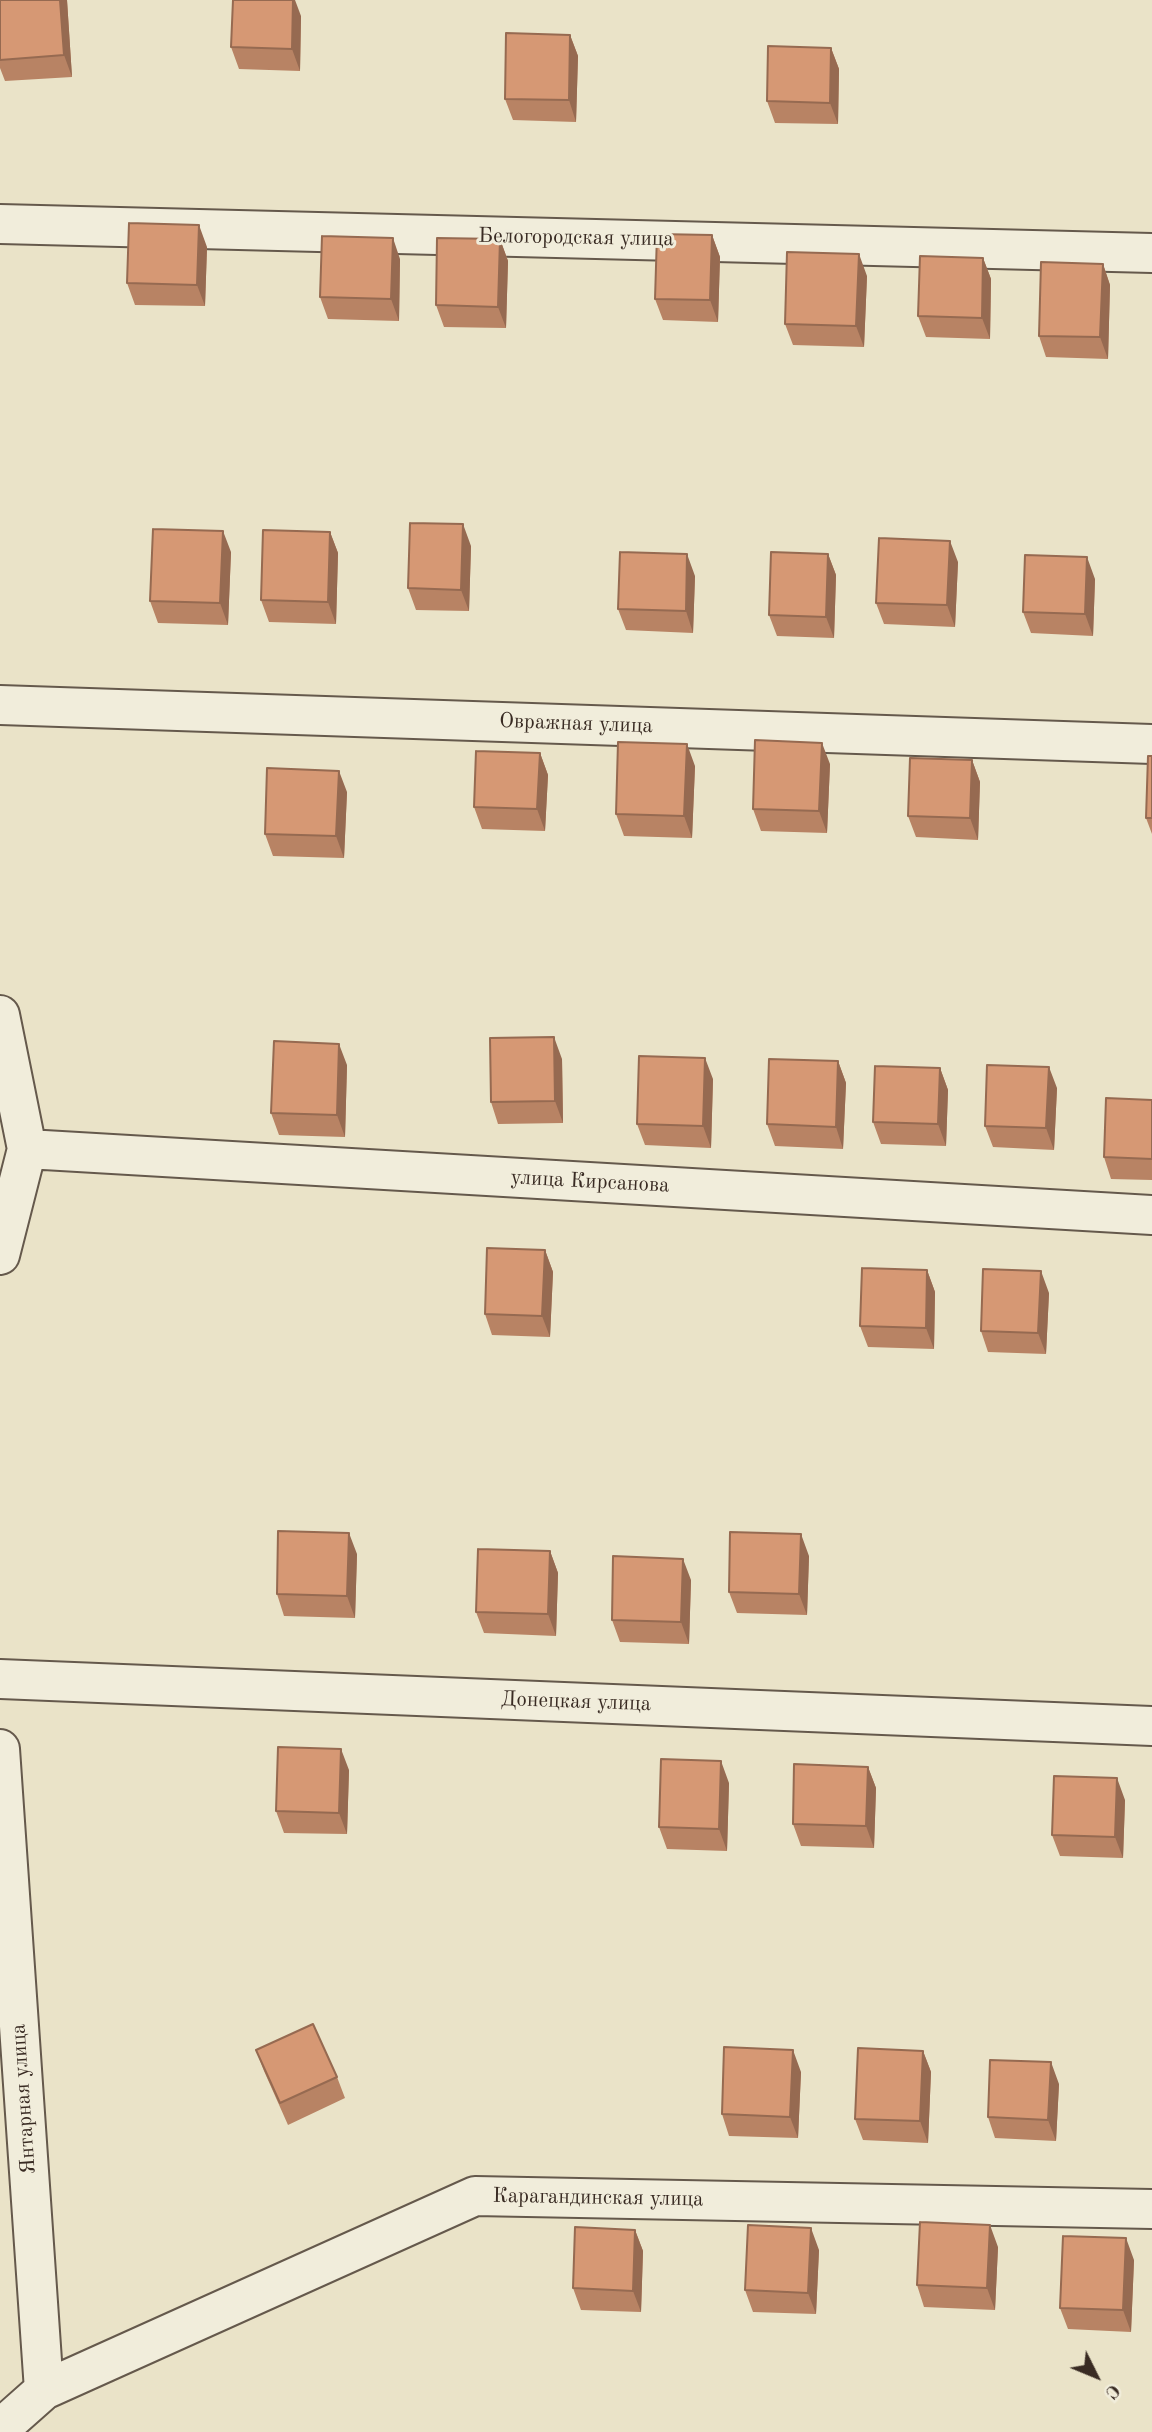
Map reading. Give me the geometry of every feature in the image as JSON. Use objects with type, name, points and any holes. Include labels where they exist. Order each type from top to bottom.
[{"type":"street","name":"Белогородская улица","points":[[0,224],[1152,253]]},
{"type":"street","name":"Овражная улица","points":[[0,705],[1152,744]]},
{"type":"street","points":[[0,1015],[27,1149],[0,1255]]},
{"type":"street","name":"улица Кирсанова","points":[[27,1149],[1152,1215]]},
{"type":"street","name":"Донецкая улица","points":[[0,1678],[1152,1726]]},
{"type":"street","name":"Янтарная улица","points":[[0,1749],[8,1969],[44,2390]]},
{"type":"street","name":"Карагандинская улица","points":[[44,2390],[475,2196],[1152,2209]]},
{"type":"street","points":[[0,2429],[44,2390]]},
{"type":"building","points":[[0,0],[60,0],[64,55],[0,60]]},
{"type":"building","points":[[233,0],[293,0],[292,49],[231,47]]},
{"type":"building","points":[[506,33],[570,35],[569,100],[505,99]]},
{"type":"building","points":[[768,46],[831,48],[830,103],[767,101]]},
{"type":"building","points":[[129,223],[199,225],[197,285],[127,283]]},
{"type":"building","points":[[657,234],[712,235],[710,300],[655,299]]},
{"type":"building","points":[[322,236],[393,238],[391,299],[320,297]]},
{"type":"building","points":[[437,238],[500,239],[498,307],[436,305]]},
{"type":"building","points":[[787,252],[859,254],[856,326],[785,324]]},
{"type":"building","points":[[920,256],[983,258],[982,318],[918,316]]},
{"type":"building","points":[[1041,262],[1103,264],[1100,337],[1039,336]]},
{"type":"building","points":[[410,523],[463,524],[461,590],[408,588]]},
{"type":"building","points":[[153,529],[223,531],[220,603],[150,601]]},
{"type":"building","points":[[263,530],[330,532],[328,602],[261,600]]},
{"type":"building","points":[[879,538],[950,541],[947,605],[876,603]]},
{"type":"building","points":[[620,552],[687,554],[686,611],[618,609]]},
{"type":"building","points":[[771,552],[828,554],[826,617],[769,615]]},
{"type":"building","points":[[1025,555],[1087,557],[1085,614],[1023,612]]},
{"type":"building","points":[[755,740],[822,743],[819,811],[753,809]]},
{"type":"building","points":[[618,742],[687,744],[684,816],[616,814]]},
{"type":"building","points":[[476,751],[540,753],[537,809],[474,807]]},
{"type":"building","points":[[1148,756],[1152,756],[1152,818],[1146,818]]},
{"type":"building","points":[[910,758],[972,760],[970,818],[908,816]]},
{"type":"building","points":[[267,768],[339,771],[336,836],[265,834]]},
{"type":"building","points":[[554,1037],[555,1101],[491,1102],[490,1038]]},
{"type":"building","points":[[274,1041],[339,1044],[337,1115],[271,1113]]},
{"type":"building","points":[[639,1056],[705,1058],[703,1126],[637,1124]]},
{"type":"building","points":[[769,1059],[838,1061],[836,1127],[767,1124]]},
{"type":"building","points":[[987,1065],[1049,1067],[1046,1128],[985,1126]]},
{"type":"building","points":[[875,1066],[940,1068],[938,1124],[873,1122]]},
{"type":"building","points":[[1106,1098],[1152,1100],[1152,1159],[1104,1157]]},
{"type":"building","points":[[487,1248],[545,1250],[542,1316],[485,1314]]},
{"type":"building","points":[[862,1268],[927,1270],[926,1328],[860,1326]]},
{"type":"building","points":[[983,1269],[1041,1271],[1038,1333],[981,1331]]},
{"type":"building","points":[[278,1531],[349,1533],[347,1596],[277,1594]]},
{"type":"building","points":[[730,1532],[801,1534],[799,1594],[729,1592]]},
{"type":"building","points":[[478,1549],[550,1551],[548,1614],[476,1612]]},
{"type":"building","points":[[613,1556],[683,1559],[681,1622],[612,1620]]},
{"type":"building","points":[[278,1747],[341,1749],[339,1813],[276,1811]]},
{"type":"building","points":[[661,1759],[721,1761],[719,1829],[659,1827]]},
{"type":"building","points":[[794,1764],[868,1767],[866,1826],[793,1824]]},
{"type":"building","points":[[1054,1776],[1117,1778],[1115,1837],[1052,1835]]},
{"type":"building","points":[[313,2024],[337,2077],[280,2103],[256,2050]]},
{"type":"building","points":[[724,2047],[793,2050],[790,2117],[722,2114]]},
{"type":"building","points":[[858,2048],[923,2051],[920,2121],[855,2119]]},
{"type":"building","points":[[990,2060],[1051,2062],[1048,2120],[988,2117]]},
{"type":"building","points":[[920,2222],[990,2225],[987,2288],[917,2285]]},
{"type":"building","points":[[748,2225],[811,2228],[808,2293],[745,2290]]},
{"type":"building","points":[[575,2227],[635,2230],[633,2291],[573,2288]]},
{"type":"building","points":[[1063,2236],[1126,2238],[1123,2310],[1060,2308]]}]
